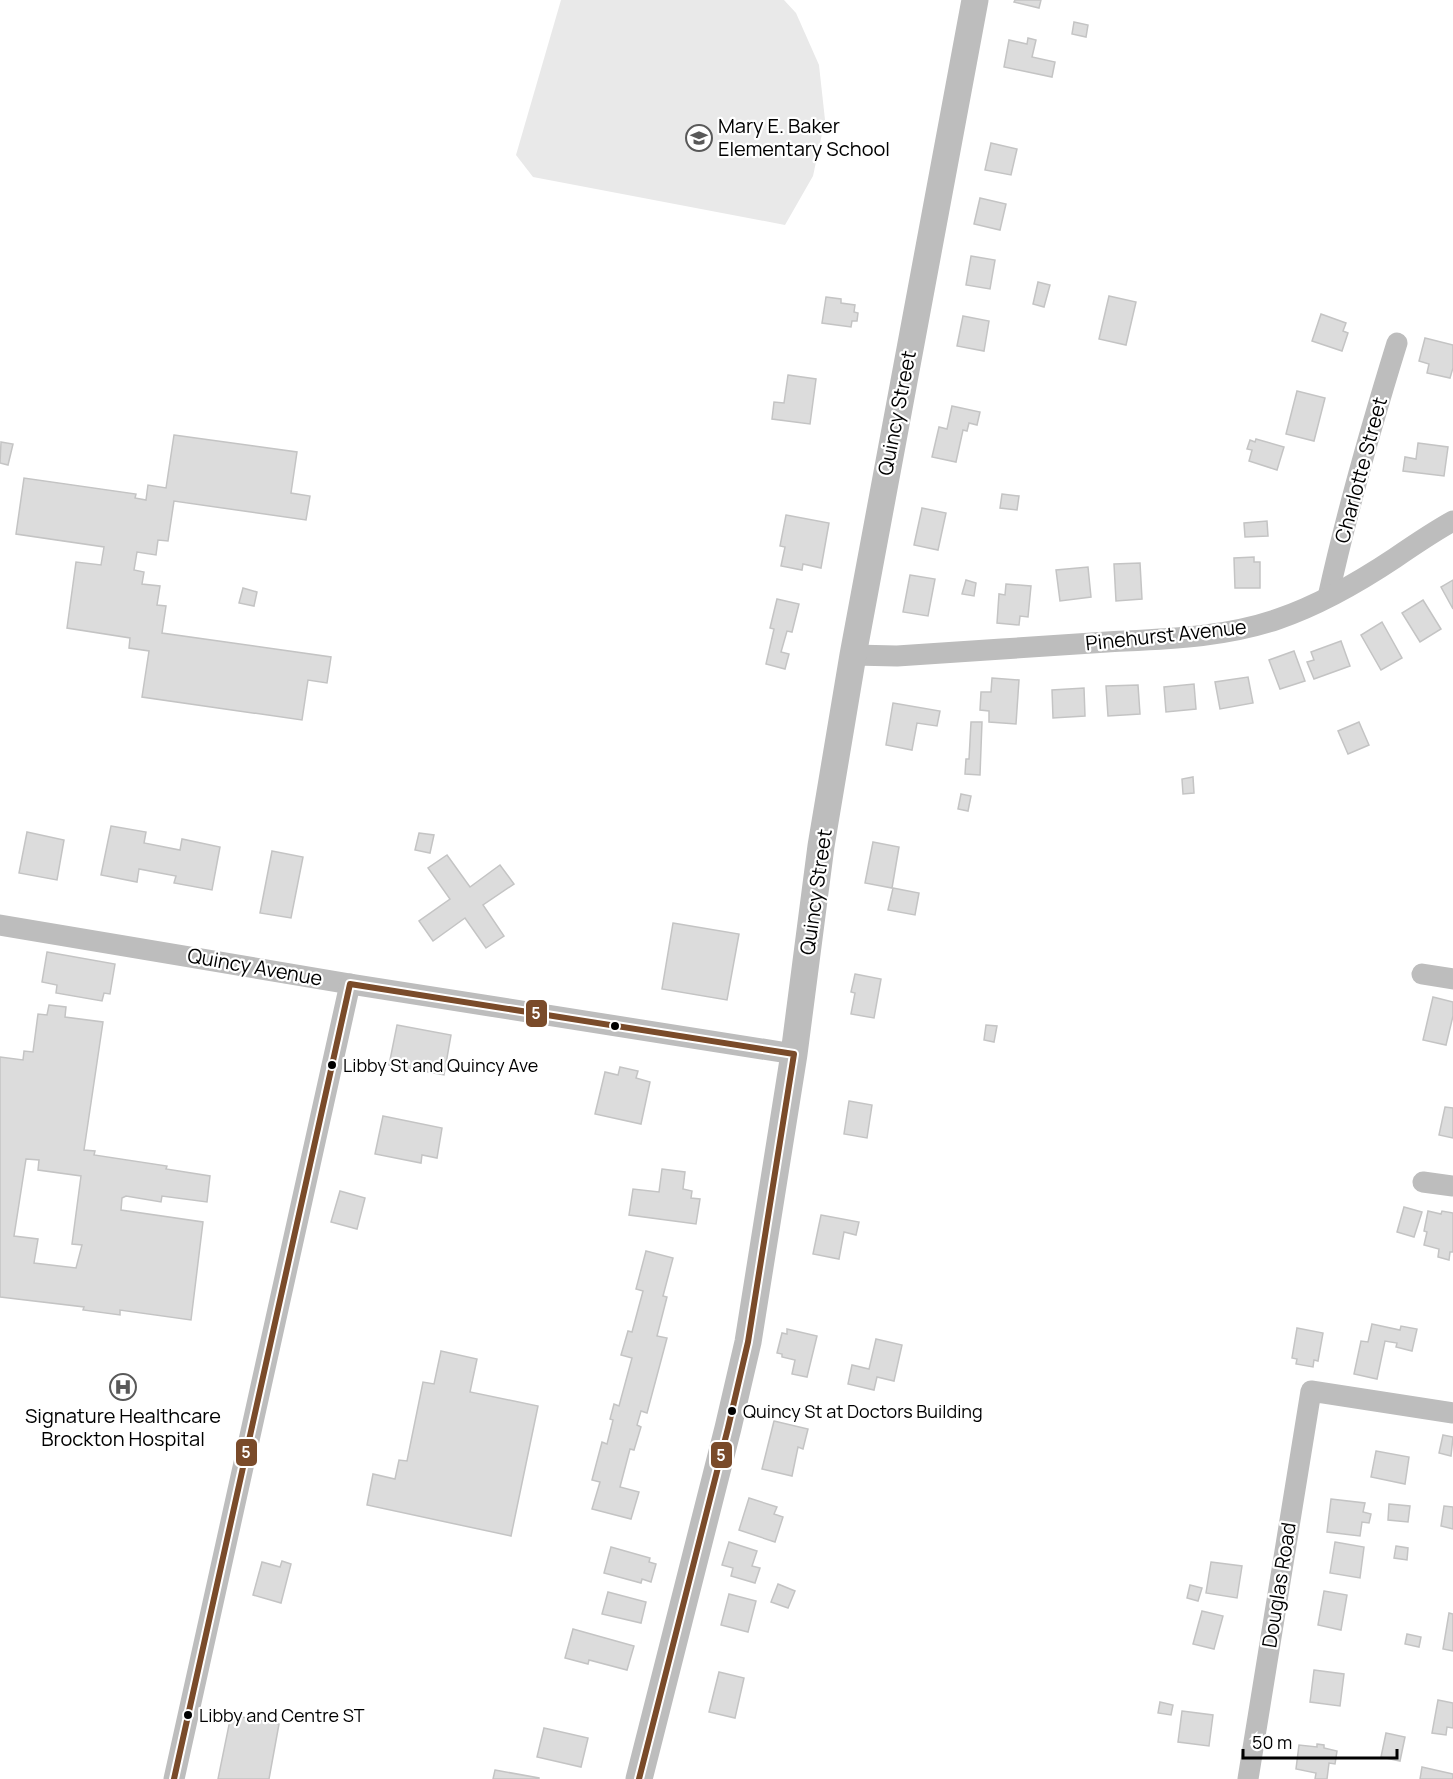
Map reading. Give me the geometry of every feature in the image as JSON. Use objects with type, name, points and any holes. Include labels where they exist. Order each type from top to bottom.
[{"type":"main road","name":"Quincy Street","points":[[639,1779],[748,1342],[794,1054],[821,846],[853,655],[975,0]]},
{"type":"street","name":"Charlotte Street","points":[[1328,597],[1339,547],[1397,343]]},
{"type":"street","name":"Pinehurst Avenue","points":[[853,655],[897,656],[1207,635],[1245,628],[1277,620],[1328,597],[1453,521]]},
{"type":"street","name":"Quincy Avenue","points":[[0,924],[350,984],[794,1054]]},
{"type":"street","points":[[1422,974],[1453,979]]},
{"type":"street","points":[[174,1779],[350,984]]},
{"type":"street","points":[[1423,1182],[1453,1186]]},
{"type":"street","name":"Douglas Road","points":[[1248,1779],[1311,1390],[1453,1413]]},
{"type":"shaded area","points":[[561,0],[784,0],[796,13],[819,65],[825,120],[813,176],[785,225],[533,177],[516,155]]},
{"type":"building","points":[[1015,0],[1041,0],[1039,8],[1014,2]]},
{"type":"building","points":[[1074,22],[1088,25],[1086,37],[1072,34]]},
{"type":"building","points":[[1028,38],[1036,40],[1032,57],[1055,62],[1052,77],[1004,67],[1009,40],[1027,44]]},
{"type":"building","points":[[991,143],[1017,149],[1011,175],[985,170]]},
{"type":"building","points":[[980,198],[1006,204],[1000,230],[974,224]]},
{"type":"building","points":[[971,256],[995,260],[990,289],[966,285]]},
{"type":"building","points":[[1038,282],[1050,285],[1044,307],[1033,304]]},
{"type":"building","points":[[1109,296],[1136,302],[1126,345],[1099,339]]},
{"type":"building","points":[[826,297],[841,299],[841,303],[855,305],[854,312],[858,313],[857,321],[852,321],[851,327],[822,323]]},
{"type":"building","points":[[1321,314],[1346,323],[1343,331],[1348,333],[1342,351],[1312,341]]},
{"type":"building","points":[[963,316],[989,321],[984,351],[957,346]]},
{"type":"building","points":[[1425,338],[1453,345],[1453,368],[1450,378],[1427,373],[1429,364],[1419,361]]},
{"type":"building","points":[[788,375],[816,379],[810,424],[772,419],[774,402],[784,403]]},
{"type":"building","points":[[1297,391],[1325,398],[1314,441],[1286,434]]},
{"type":"building","points":[[952,406],[980,412],[977,425],[969,423],[967,431],[963,430],[956,462],[932,457],[939,427],[947,429]]},
{"type":"building","points":[[174,435],[297,452],[291,493],[310,496],[306,520],[174,501],[168,541],[158,540],[156,555],[137,552],[134,570],[144,572],[142,584],[160,586],[157,605],[166,606],[162,633],[331,657],[327,683],[308,680],[302,720],[142,697],[149,651],[129,648],[130,638],[67,628],[76,562],[101,565],[104,547],[16,534],[24,478],[136,494],[135,498],[146,500],[148,485],[166,488]]},
{"type":"building","points":[[1256,439],[1284,447],[1277,470],[1249,461],[1252,450],[1247,449],[1250,440],[1255,442]]},
{"type":"building","points":[[1,442],[13,444],[8,465],[0,463]]},
{"type":"building","points":[[1418,443],[1448,447],[1444,476],[1403,471],[1405,457],[1416,459]]},
{"type":"building","points":[[1002,494],[1019,496],[1017,510],[1000,508]]},
{"type":"building","points":[[922,508],[946,513],[938,550],[914,545]]},
{"type":"building","points":[[786,515],[829,523],[821,568],[803,564],[802,570],[781,566],[785,547],[780,546]]},
{"type":"building","points":[[1267,521],[1268,536],[1245,537],[1244,523]]},
{"type":"building","points":[[1254,557],[1254,562],[1260,562],[1260,588],[1235,588],[1234,558]]},
{"type":"building","points":[[1140,563],[1142,599],[1116,601],[1114,564]]},
{"type":"building","points":[[1088,567],[1091,597],[1060,601],[1056,570]]},
{"type":"building","points":[[910,575],[935,579],[928,616],[903,612]]},
{"type":"building","points":[[966,580],[976,583],[974,596],[962,594]]},
{"type":"building","points":[[1453,580],[1453,609],[1441,587]]},
{"type":"building","points":[[1006,584],[1031,586],[1028,617],[1020,616],[1019,625],[997,623],[999,594],[1005,595]]},
{"type":"building","points":[[243,588],[257,592],[254,606],[239,603]]},
{"type":"building","points":[[777,599],[799,604],[792,632],[787,631],[781,652],[789,654],[785,669],[766,664],[774,629],[770,628]]},
{"type":"building","points":[[1423,600],[1441,629],[1420,642],[1402,613]]},
{"type":"building","points":[[1382,622],[1402,658],[1381,670],[1361,635]]},
{"type":"building","points":[[1341,641],[1350,666],[1314,679],[1307,662],[1314,660],[1311,652]]},
{"type":"building","points":[[1294,651],[1305,681],[1280,689],[1269,660]]},
{"type":"building","points":[[1248,677],[1253,703],[1220,709],[1215,682]]},
{"type":"building","points":[[992,678],[1019,680],[1016,724],[989,722],[989,711],[980,710],[981,692],[991,692]]},
{"type":"building","points":[[1194,684],[1196,709],[1166,712],[1164,687]]},
{"type":"building","points":[[1138,685],[1140,714],[1108,716],[1106,686]]},
{"type":"building","points":[[1084,688],[1085,716],[1053,718],[1052,690]]},
{"type":"building","points":[[893,703],[940,711],[937,726],[917,723],[912,750],[886,745]]},
{"type":"building","points":[[971,722],[982,722],[980,775],[965,774],[966,759],[969,759]]},
{"type":"building","points":[[1359,722],[1369,745],[1348,754],[1338,731]]},
{"type":"building","points":[[1193,777],[1194,793],[1183,794],[1182,779]]},
{"type":"building","points":[[961,794],[971,796],[968,811],[958,809]]},
{"type":"building","points":[[111,826],[146,832],[144,843],[180,850],[182,839],[220,847],[212,890],[174,883],[176,876],[139,869],[137,882],[101,875]]},
{"type":"building","points":[[27,832],[64,840],[57,880],[19,873]]},
{"type":"building","points":[[419,833],[434,835],[430,853],[415,850]]},
{"type":"building","points":[[873,842],[899,847],[892,888],[865,883]]},
{"type":"building","points":[[272,851],[303,857],[291,918],[260,913]]},
{"type":"building","points":[[447,855],[470,887],[500,865],[514,884],[483,905],[504,936],[486,948],[465,918],[433,941],[419,921],[450,899],[428,868]]},
{"type":"building","points":[[893,888],[919,893],[915,915],[888,910]]},
{"type":"building","points":[[673,923],[739,934],[727,1000],[662,989]]},
{"type":"building","points":[[47,952],[115,964],[110,994],[104,993],[102,1001],[56,993],[57,985],[42,982]]},
{"type":"building","points":[[855,974],[881,979],[874,1018],[851,1014],[855,993],[851,992]]},
{"type":"building","points":[[1433,997],[1453,1002],[1453,1016],[1446,1045],[1423,1040]]},
{"type":"building","points":[[49,1005],[66,1007],[65,1017],[103,1022],[84,1150],[95,1151],[94,1155],[167,1166],[166,1169],[210,1176],[207,1202],[162,1196],[161,1202],[126,1196],[122,1198],[121,1210],[203,1222],[191,1320],[120,1310],[120,1315],[83,1310],[84,1307],[0,1297],[0,1057],[23,1060],[24,1051],[33,1052],[38,1014],[47,1015]],"holes":[[[26,1159],[39,1160],[38,1170],[81,1176],[72,1244],[82,1245],[76,1268],[34,1263],[38,1239],[14,1236]]]},
{"type":"building","points":[[397,1025],[451,1035],[444,1075],[389,1065]]},
{"type":"building","points":[[986,1025],[997,1026],[994,1042],[984,1040]]},
{"type":"building","points":[[620,1067],[638,1071],[636,1078],[650,1082],[641,1124],[595,1114],[605,1072],[618,1075]]},
{"type":"building","points":[[849,1101],[872,1105],[867,1138],[844,1134]]},
{"type":"building","points":[[1445,1107],[1453,1108],[1453,1138],[1439,1135]]},
{"type":"building","points":[[383,1116],[442,1128],[437,1158],[422,1155],[421,1163],[375,1154]]},
{"type":"building","points":[[662,1169],[685,1172],[683,1189],[692,1191],[691,1198],[700,1199],[696,1224],[629,1215],[633,1189],[659,1192]]},
{"type":"building","points":[[340,1191],[365,1198],[357,1229],[331,1222]]},
{"type":"building","points":[[1404,1207],[1422,1212],[1414,1237],[1397,1232]]},
{"type":"building","points":[[1428,1211],[1441,1214],[1442,1211],[1453,1213],[1453,1252],[1450,1252],[1449,1260],[1438,1257],[1439,1249],[1424,1245]]},
{"type":"building","points":[[821,1215],[859,1222],[856,1235],[844,1232],[839,1259],[813,1254]]},
{"type":"building","points":[[646,1251],[673,1258],[663,1296],[667,1297],[657,1336],[667,1338],[647,1413],[641,1411],[637,1425],[641,1427],[634,1450],[630,1449],[620,1487],[639,1492],[631,1519],[592,1509],[600,1482],[592,1480],[602,1442],[607,1444],[614,1404],[619,1406],[632,1358],[621,1355],[628,1331],[632,1332],[643,1291],[636,1289]]},
{"type":"building","points":[[1372,1324],[1400,1330],[1401,1326],[1417,1329],[1412,1351],[1396,1347],[1397,1343],[1385,1341],[1377,1379],[1354,1374],[1361,1341],[1368,1342]]},
{"type":"building","points":[[1297,1328],[1323,1333],[1318,1361],[1314,1360],[1313,1367],[1296,1364],[1297,1359],[1292,1358]]},
{"type":"building","points":[[787,1329],[817,1336],[807,1377],[792,1374],[795,1360],[782,1357],[782,1354],[777,1353],[782,1333],[787,1334]]},
{"type":"building","points":[[876,1339],[902,1345],[894,1381],[877,1377],[874,1390],[848,1384],[852,1365],[869,1369]]},
{"type":"building","points":[[441,1351],[477,1359],[470,1392],[538,1406],[511,1536],[367,1505],[373,1474],[395,1479],[399,1460],[407,1461],[423,1382],[434,1384]]},
{"type":"building","points":[[774,1421],[808,1429],[803,1449],[798,1447],[792,1476],[762,1469]]},
{"type":"building","points":[[1443,1435],[1453,1437],[1451,1456],[1439,1453]]},
{"type":"building","points":[[1376,1451],[1409,1457],[1405,1484],[1371,1477]]},
{"type":"building","points":[[749,1498],[777,1507],[774,1514],[783,1517],[775,1542],[739,1530]]},
{"type":"building","points":[[1331,1499],[1365,1503],[1363,1512],[1371,1514],[1369,1523],[1362,1522],[1360,1536],[1327,1532]]},
{"type":"building","points":[[1389,1504],[1410,1506],[1408,1522],[1388,1520]]},
{"type":"building","points":[[1444,1506],[1453,1507],[1453,1529],[1441,1526]]},
{"type":"building","points":[[729,1542],[757,1551],[752,1566],[760,1568],[755,1583],[731,1576],[733,1568],[722,1565]]},
{"type":"building","points":[[1335,1542],[1364,1547],[1360,1578],[1330,1573]]},
{"type":"building","points":[[1396,1546],[1408,1548],[1407,1560],[1394,1558]]},
{"type":"building","points":[[611,1547],[650,1558],[649,1562],[656,1564],[651,1582],[642,1579],[641,1583],[604,1573]]},
{"type":"building","points":[[282,1561],[291,1564],[281,1603],[253,1595],[262,1562],[280,1567]]},
{"type":"building","points":[[1211,1562],[1242,1566],[1237,1598],[1206,1593]]},
{"type":"building","points":[[778,1584],[795,1591],[788,1608],[771,1602]]},
{"type":"building","points":[[1190,1585],[1202,1588],[1198,1601],[1187,1598]]},
{"type":"building","points":[[1324,1591],[1347,1595],[1341,1630],[1318,1625]]},
{"type":"building","points":[[608,1592],[646,1602],[641,1623],[602,1614]]},
{"type":"building","points":[[729,1594],[756,1601],[748,1632],[721,1625]]},
{"type":"building","points":[[1202,1611],[1223,1616],[1214,1649],[1193,1644]]},
{"type":"building","points":[[1449,1613],[1453,1614],[1453,1651],[1443,1649]]},
{"type":"building","points":[[573,1629],[634,1646],[627,1670],[589,1660],[588,1664],[565,1658]]},
{"type":"building","points":[[1407,1634],[1421,1637],[1419,1647],[1405,1644]]},
{"type":"building","points":[[1314,1670],[1344,1674],[1340,1706],[1310,1702]]},
{"type":"building","points":[[719,1672],[744,1678],[735,1718],[709,1712]]},
{"type":"building","points":[[1438,1700],[1453,1703],[1453,1728],[1447,1727],[1446,1735],[1432,1733]]},
{"type":"building","points":[[1160,1702],[1173,1705],[1171,1715],[1158,1713]]},
{"type":"building","points":[[1182,1711],[1213,1715],[1209,1746],[1178,1742]]},
{"type":"building","points":[[231,1715],[279,1724],[269,1779],[218,1779]]},
{"type":"building","points":[[544,1728],[588,1738],[581,1767],[537,1757]]},
{"type":"building","points":[[1386,1733],[1405,1737],[1400,1761],[1381,1757]]},
{"type":"building","points":[[1317,1744],[1337,1751],[1335,1764],[1329,1763],[1327,1779],[1315,1779],[1316,1773],[1296,1769],[1299,1745],[1317,1747]]},
{"type":"building","points":[[1422,1767],[1453,1774],[1453,1779],[1420,1779]]},
{"type":"building","points":[[495,1770],[539,1778],[539,1779],[493,1779]]},
{"type":"transit line","name":"5","points":[[174,1779],[350,984],[794,1054],[748,1342],[639,1779]]},
{"type":"place","name":"Mary E. Baker Elementary School","points":[[699,138]]},
{"type":"place","name":"Libby St and Quincy Ave","points":[[332,1065]]},
{"type":"place","name":"Signature Healthcare Brockton Hospital","points":[[123,1387]]},
{"type":"place","name":"Quincy St at Doctors Building","points":[[732,1411]]},
{"type":"place","name":"Libby and Centre ST","points":[[188,1715]]}]
